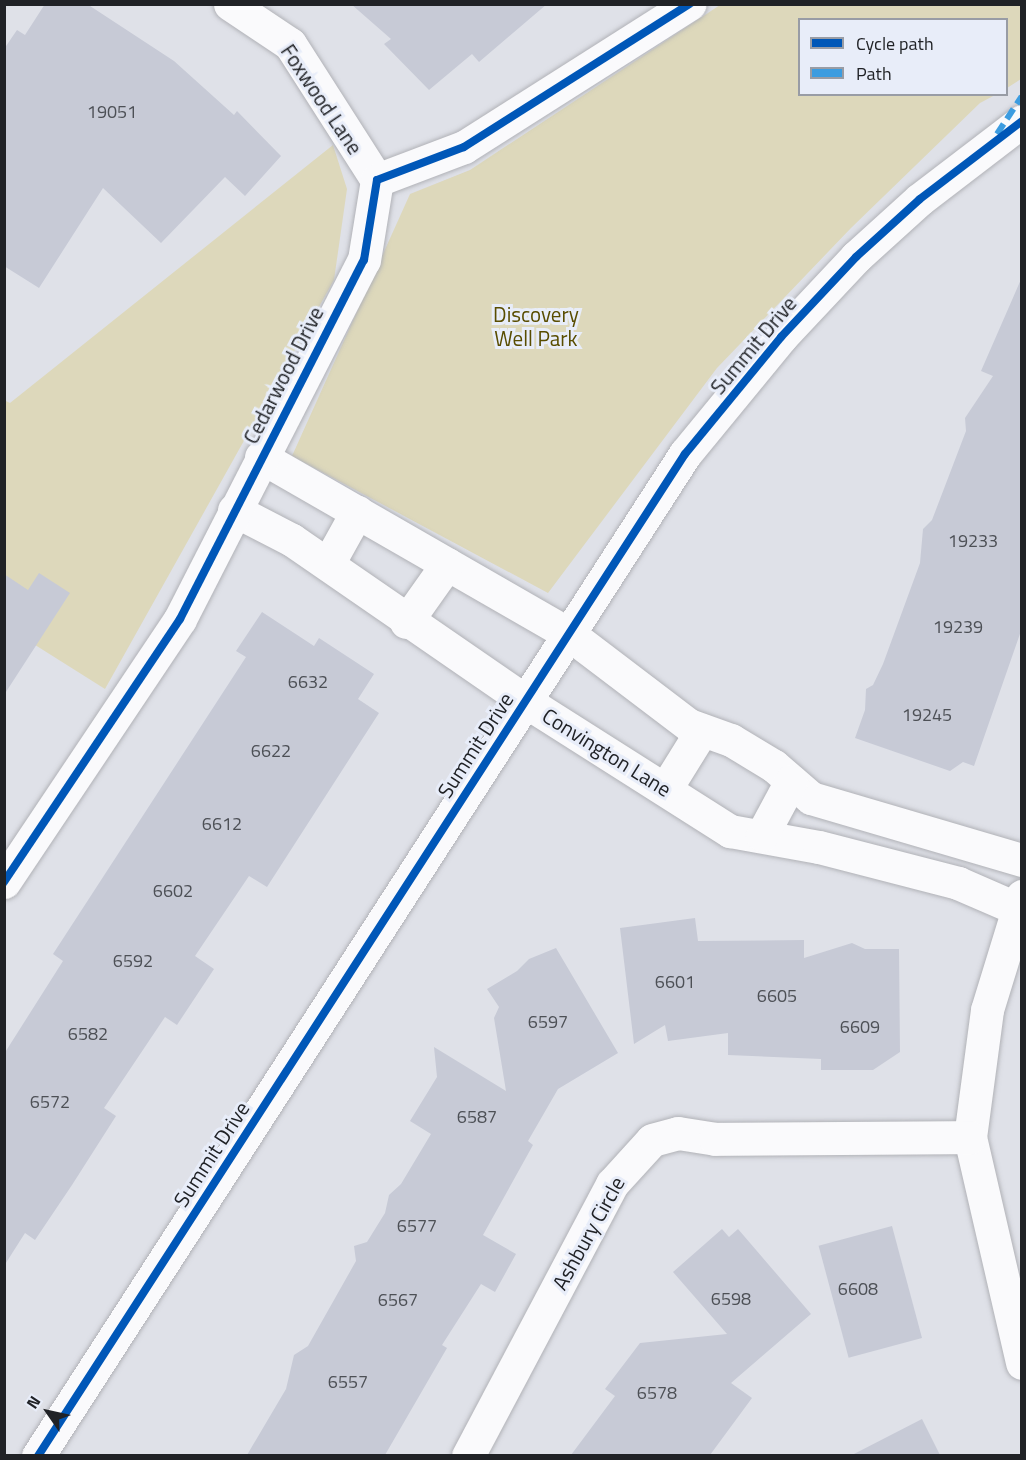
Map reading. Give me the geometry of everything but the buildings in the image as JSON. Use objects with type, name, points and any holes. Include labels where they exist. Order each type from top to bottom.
[{"type":"street","name":"Foxwood Lane","points":[[230,4],[290,44],[377,180]]},
{"type":"street","points":[[377,180],[464,147],[689,4]]},
{"type":"street","name":"Summit Drive","points":[[38,1455],[685,454],[781,337],[856,257],[920,199],[1022,122]]},
{"type":"street","name":"Cedarwood Drive","points":[[4,882],[180,619],[261,457],[364,260],[377,180]]},
{"type":"street","points":[[261,457],[569,634],[689,725],[731,740],[791,781],[811,798],[1022,860]]},
{"type":"street","name":"Convington Lane","points":[[234,510],[328,564],[406,622],[525,701],[666,788],[730,831],[762,835],[958,883],[1020,902]]},
{"type":"street","points":[[328,564],[357,512]]},
{"type":"street","points":[[406,622],[447,564]]},
{"type":"street","points":[[666,788],[702,730]]},
{"type":"street","points":[[762,835],[791,781]]},
{"type":"street","points":[[1020,902],[987,1010],[970,1137],[1022,1363]]},
{"type":"street","name":"Ashbury Circle","points":[[468,1455],[612,1184],[652,1140],[678,1133],[715,1139],[970,1137]]},
{"type":"green space","name":"Discovery Well Park","points":[[720,5],[1021,5],[1021,79],[1008,87],[1008,18],[798,18],[798,96],[993,96],[980,103],[851,228],[717,368],[548,593],[292,456],[410,194],[470,170]]},
{"type":"green space","points":[[333,145],[347,189],[334,280],[105,689],[5,626],[4,400],[10,403]]},
{"type":"marked path","points":[[997,134],[1022,96]]},
{"type":"cycle path","points":[[4,882],[180,619],[364,260],[377,180],[464,147],[689,4]]},
{"type":"cycle path","points":[[38,1456],[685,454],[781,337],[856,257],[920,199],[1022,121]]}]
